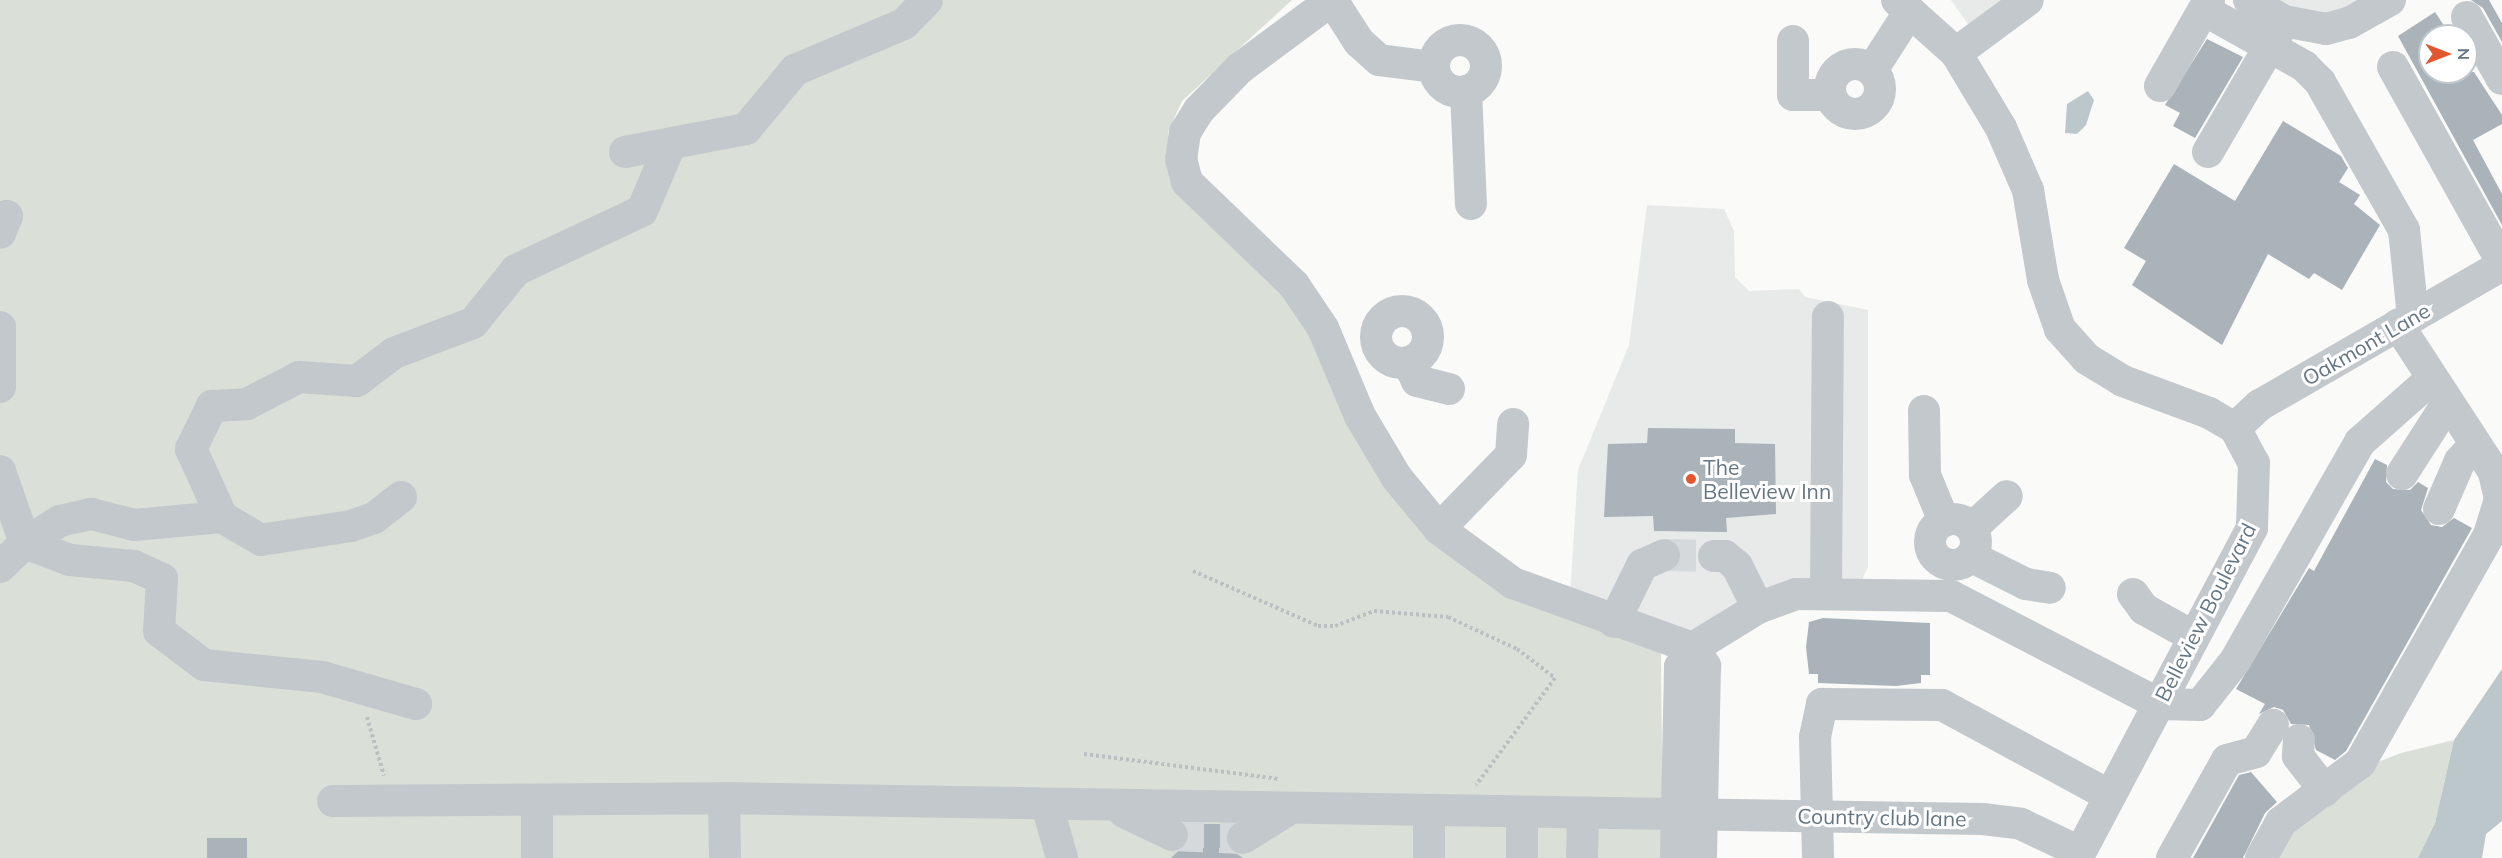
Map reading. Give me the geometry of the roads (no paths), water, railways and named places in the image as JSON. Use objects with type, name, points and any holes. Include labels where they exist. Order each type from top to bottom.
[{"type":"street","points":[[626,152],[670,145],[755,124],[795,70],[904,24],[927,0]]},
{"type":"street","points":[[1434,67],[1379,60],[1359,42],[1332,0],[1240,68],[1198,110],[1185,132],[1181,159],[1187,182],[1207,206],[1294,285],[1323,328],[1360,416],[1397,478],[1439,529],[1513,584],[1614,622],[1693,648]]},
{"type":"street","points":[[1956,53],[2028,0]]},
{"type":"street","points":[[2249,0],[2320,82],[2397,211],[2404,230],[2406,321],[2438,392],[2494,472],[2500,499],[2488,535],[2360,764],[2281,822],[2261,858]]},
{"type":"street","points":[[2160,86],[2206,5],[2277,33],[2326,29],[2349,23],[2390,0]]},
{"type":"street","points":[[1793,41],[1793,95],[1830,95],[1832,79],[1842,67],[1858,63],[1872,70],[1903,5]]},
{"type":"street","name":"Belleview Boulevard","points":[[1903,5],[1956,53],[2001,128],[2028,190],[2043,280],[2060,329],[2087,359],[2123,381],[2210,412],[2235,428],[2254,463],[2252,528],[2078,855]]},
{"type":"street","points":[[2467,17],[2502,79]]},
{"type":"street","points":[[2208,152],[2277,33]]},
{"type":"street","points":[[1466,91],[1444,87],[1434,67],[1439,50],[1454,41],[1478,48],[1484,73],[1466,91],[1471,204]]},
{"type":"street","points":[[2393,67],[2502,264]]},
{"type":"street","points":[[401,497],[374,518],[274,540],[261,540],[222,517],[191,449],[212,405],[247,404],[299,377],[357,381],[394,353],[473,323],[516,270],[642,211],[670,145]]},
{"type":"street","points":[[0,218],[7,216],[0,233]]},
{"type":"street","name":"Oakmont Lane","points":[[2235,428],[2260,405],[2502,264]]},
{"type":"street","points":[[1402,311],[1417,316],[1427,330],[1426,346],[1408,363],[1386,358],[1377,346],[1377,330],[1386,316],[1402,311]]},
{"type":"street","points":[[1826,593],[1828,317]]},
{"type":"street","points":[[0,327],[0,387]]},
{"type":"street","points":[[1337,362],[1377,346]]},
{"type":"street","points":[[1408,363],[1417,381],[1449,389]]},
{"type":"street","points":[[2402,474],[2438,392]]},
{"type":"street","points":[[1924,411],[1925,475],[1958,553],[2159,704],[2200,705],[2215,692],[2360,442],[2438,392]]},
{"type":"street","points":[[1439,529],[1510,455],[1513,424]]},
{"type":"street","points":[[2439,509],[2460,461],[2475,445]]},
{"type":"street","points":[[0,471],[25,543]]},
{"type":"street","points":[[1701,858],[1689,814],[1680,667],[1693,648],[1758,608],[1796,594],[1826,593],[1958,553],[2007,496]]},
{"type":"street","points":[[0,567],[25,543],[60,521],[91,514],[134,525],[222,517]]},
{"type":"street","points":[[25,543],[70,560],[134,566],[162,579],[159,631],[204,665],[358,685],[416,704]]},
{"type":"street","points":[[1958,553],[2026,584],[2050,588]]},
{"type":"street","points":[[1614,622],[1642,564],[1665,555]]},
{"type":"street","points":[[1714,556],[1725,556],[1737,566],[1758,608]]},
{"type":"street","points":[[2133,594],[2160,620],[2194,637]]},
{"type":"street","points":[[1818,858],[1815,738],[1822,704],[1864,701],[1942,705],[2110,796]]},
{"type":"street","points":[[2172,858],[2227,760],[2256,752],[2283,740],[2325,791]]},
{"type":"street","points":[[1243,838],[1287,796]]},
{"type":"street","name":"Country club lane","points":[[333,801],[537,802],[724,798],[1112,807],[1287,796],[1429,813],[1689,814],[1983,819],[2021,824],[2078,855]]},
{"type":"street","points":[[724,798],[725,858]]},
{"type":"street","points":[[537,802],[537,858]]},
{"type":"street","points":[[1047,805],[1062,858]]},
{"type":"street","points":[[1112,807],[1172,835]]},
{"type":"street","points":[[1429,813],[1429,858]]},
{"type":"street","points":[[1582,858],[1583,813]]},
{"type":"street","points":[[1522,814],[1522,858]]},
{"type":"street","points":[[1676,858],[1689,814]]},
{"type":"tunnel","points":[[1664,555],[1714,556]]},
{"type":"tunnel","points":[[1172,835],[1243,838]]},
{"type":"place","name":"The Belleview Inn","points":[[1691,479]]}]
